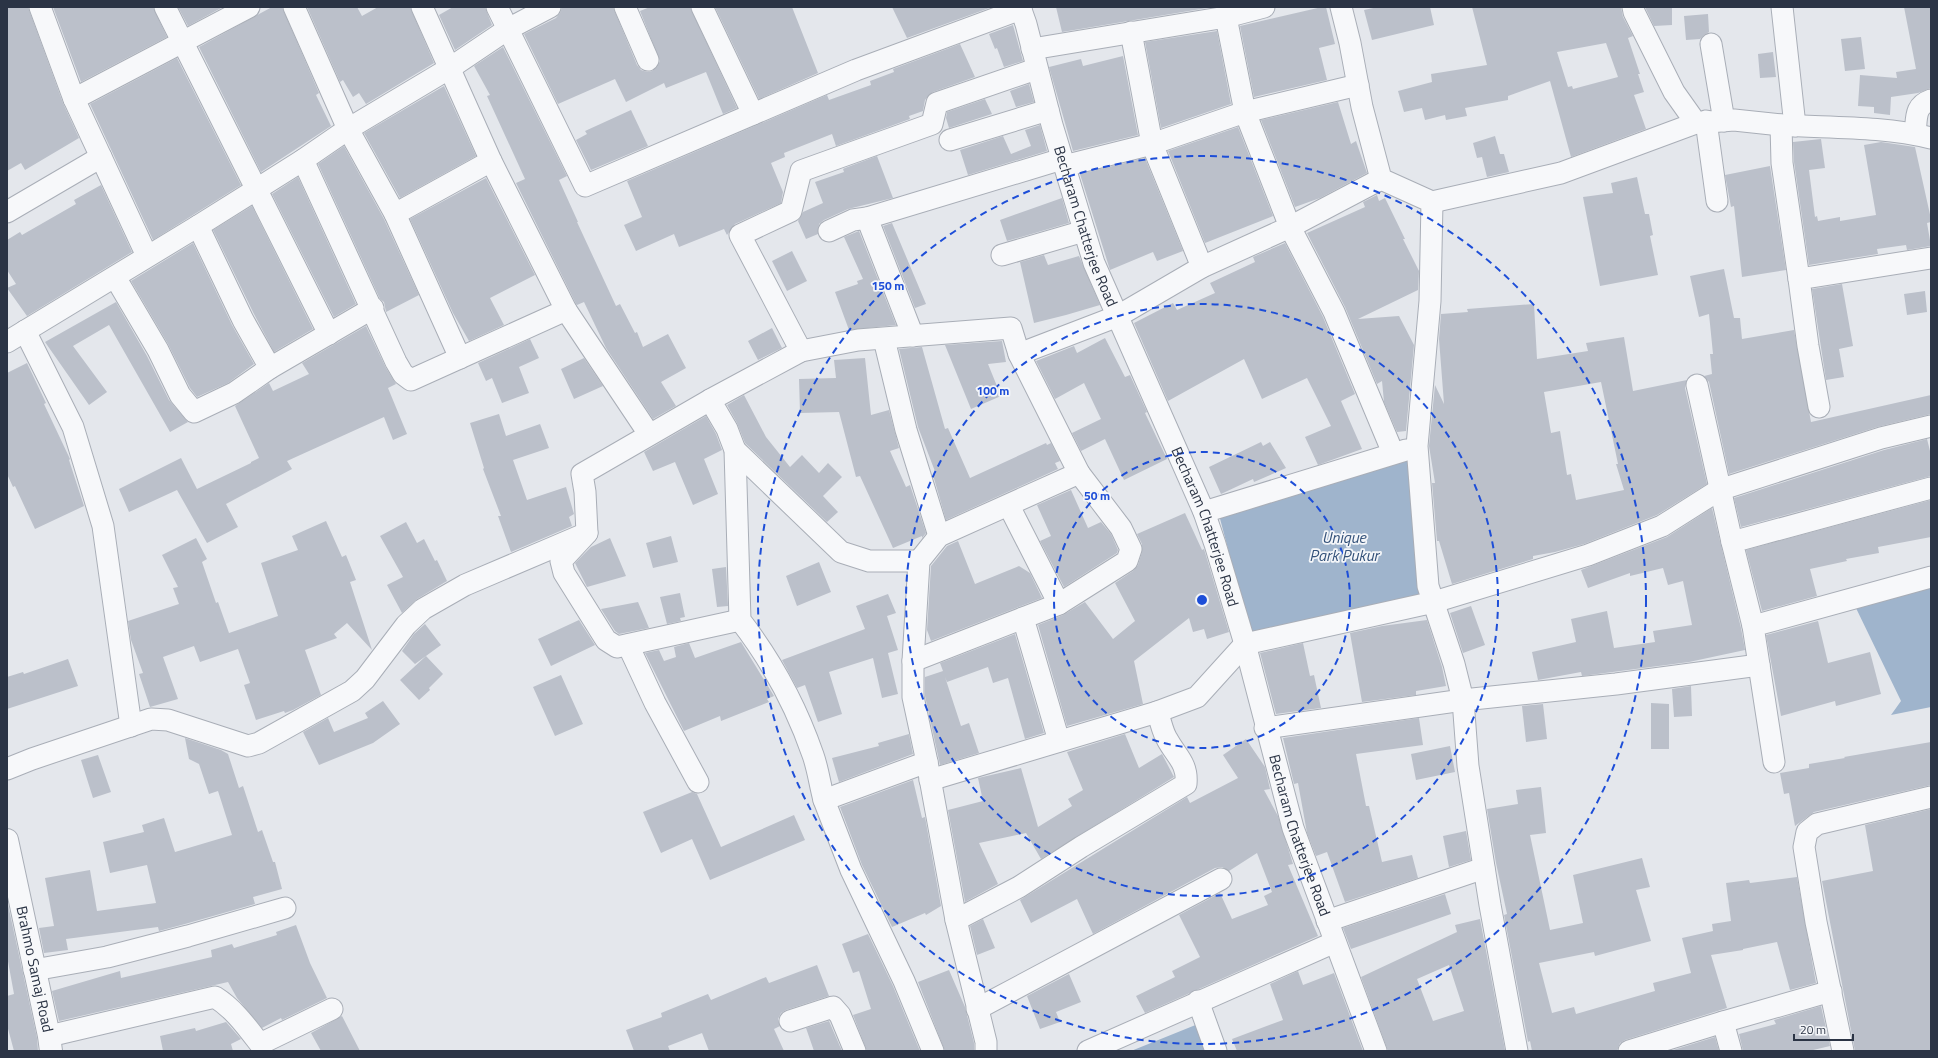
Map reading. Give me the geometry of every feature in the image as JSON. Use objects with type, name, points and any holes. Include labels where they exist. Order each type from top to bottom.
[{"type":"street","points":[[40,7],[74,99],[147,256]]},
{"type":"street","points":[[165,7],[330,334]]},
{"type":"street","points":[[74,99],[249,7]]},
{"type":"street","points":[[294,7],[348,129],[395,214],[460,358]]},
{"type":"street","points":[[422,7],[491,161],[566,310],[649,434]]},
{"type":"street","points":[[497,7],[585,186],[856,70],[1020,8]]},
{"type":"street","points":[[7,342],[198,226],[256,188],[303,160],[348,129],[450,68],[508,29],[550,7]]},
{"type":"street","points":[[625,7],[648,60]]},
{"type":"street","points":[[702,7],[753,114]]},
{"type":"street","points":[[1032,49],[1226,17],[1264,7]]},
{"type":"street","points":[[1341,7],[1381,179]]},
{"type":"street","points":[[1633,7],[1634,12],[1674,92],[1709,122]]},
{"type":"street","points":[[1782,7],[1788,126],[1782,163],[1808,346],[1819,406]]},
{"type":"street","name":"Becharam Chatterjee Road","points":[[1020,8],[1032,49],[1036,69],[1094,263],[1204,512],[1245,644],[1293,828],[1376,1051]]},
{"type":"street","points":[[1226,17],[1245,112],[1290,227],[1334,312],[1393,453]]},
{"type":"street","points":[[1131,32],[1152,144],[1202,267]]},
{"type":"street","points":[[1710,44],[1709,122],[1717,201]]},
{"type":"street","points":[[801,351],[740,235],[791,211],[801,171],[932,124],[937,103],[1036,69]]},
{"type":"street","points":[[829,231],[853,220],[867,218],[1063,162],[1152,144],[1245,112],[1358,85]]},
{"type":"street","points":[[1381,179],[1432,202],[1561,173],[1709,122],[1923,136],[1918,109],[1921,104],[1931,100]]},
{"type":"street","points":[[950,140],[1048,110]]},
{"type":"street","points":[[7,212],[101,157]]},
{"type":"street","points":[[303,160],[373,308],[396,362],[404,374],[411,380],[566,310]]},
{"type":"street","points":[[395,214],[491,161]]},
{"type":"street","points":[[1019,354],[1118,316],[1202,267],[1290,227],[1381,179]]},
{"type":"street","points":[[1432,202],[1430,301],[1417,446],[1428,586],[1454,664],[1463,700],[1468,766],[1484,868],[1517,1051]]},
{"type":"street","points":[[867,218],[913,336]]},
{"type":"street","points":[[198,226],[243,320],[270,368]]},
{"type":"street","points":[[1002,255],[1084,232]]},
{"type":"street","points":[[1799,279],[1931,258]]},
{"type":"street","points":[[115,277],[158,350],[180,395],[194,412],[234,393],[270,368],[373,308]]},
{"type":"street","points":[[740,620],[617,647],[606,640],[564,573],[560,561],[587,533],[585,492],[582,474],[649,434],[801,351],[858,340],[1012,328],[1019,354],[1079,473],[1121,528],[1131,549],[1127,561],[1059,604],[913,661]]},
{"type":"street","points":[[25,331],[73,427],[103,526],[131,726]]},
{"type":"street","points":[[884,339],[906,430],[939,536]]},
{"type":"street","points":[[1697,385],[1719,490],[1753,626],[1774,762]]},
{"type":"street","points":[[710,400],[727,429],[734,450],[740,620],[757,642],[785,688],[813,755],[824,800],[851,870],[904,981],[933,1051]]},
{"type":"street","points":[[824,800],[929,771],[1059,740],[1157,712],[1197,698],[1245,644],[1434,602],[1596,552],[1662,526],[1719,490],[1881,438],[1931,426]]},
{"type":"street","points":[[1204,512],[1417,446]]},
{"type":"street","points":[[734,450],[841,552],[856,559],[869,561],[919,561]]},
{"type":"street","points":[[986,1051],[986,1042],[956,920],[929,771],[913,698],[913,661],[919,561],[939,536],[1009,506],[1079,473]]},
{"type":"street","points":[[1732,542],[1931,488]]},
{"type":"street","points":[[1009,506],[1059,604]]},
{"type":"street","points":[[7,769],[151,719],[168,720],[248,746],[259,743],[352,691],[365,679],[406,625],[423,609],[465,585],[587,533]]},
{"type":"street","points":[[1753,626],[1931,578]]},
{"type":"street","points":[[1023,618],[1059,740]]},
{"type":"street","points":[[628,645],[655,703],[698,782]]},
{"type":"street","points":[[1266,728],[1463,700],[1616,684],[1759,665]]},
{"type":"street","points":[[956,920],[1019,887],[1081,847],[1186,784],[1188,773],[1182,761],[1166,738],[1157,712]]},
{"type":"street","points":[[1843,1051],[1816,922],[1804,847],[1807,832],[1817,824],[1931,797]]},
{"type":"street","name":"Brahmo Samaj Road","points":[[7,840],[12,885],[34,970],[50,1044]]},
{"type":"street","points":[[1327,921],[1484,868]]},
{"type":"street","points":[[977,1009],[1221,879]]},
{"type":"street","points":[[34,970],[115,955],[285,908]]},
{"type":"street","points":[[1088,1051],[1198,1001],[1335,942]]},
{"type":"street","points":[[1631,1051],[1723,1022],[1831,991]]},
{"type":"street","points":[[50,1044],[215,997],[227,1005],[243,1022],[261,1048],[332,1009]]},
{"type":"street","points":[[1198,1001],[1216,1051]]},
{"type":"street","points":[[790,1021],[833,1006],[840,1015],[854,1051]]},
{"type":"street","points":[[1723,1022],[1731,1051]]},
{"type":"water","name":"Unique Park Pukur","points":[[1408,451],[1424,601],[1252,640],[1218,511]]},
{"type":"water","points":[[1931,584],[1931,707],[1891,715],[1901,701],[1855,606]]},
{"type":"water","points":[[1198,1024],[1209,1051],[1131,1051]]},
{"type":"building","points":[[7,7],[28,7],[63,103],[79,138],[25,170],[21,163],[7,171]]},
{"type":"building","points":[[53,7],[153,7],[167,37],[81,82]]},
{"type":"building","points":[[178,7],[223,7],[188,26]]},
{"type":"building","points":[[272,7],[282,7],[319,93],[316,95],[331,126],[261,172],[199,47]]},
{"type":"building","points":[[307,7],[357,7],[362,16],[378,7],[410,7],[434,63],[366,104],[359,93],[353,97],[343,80],[340,82]]},
{"type":"building","points":[[453,7],[485,7],[492,25],[455,50],[439,15]]},
{"type":"building","points":[[562,7],[613,7],[637,65],[641,70],[647,72],[652,71],[657,67],[660,61],[640,11],[650,7],[690,7],[737,108],[723,114],[706,72],[666,88],[664,83],[626,102],[615,79],[558,104],[524,34],[556,18]]},
{"type":"building","points":[[715,7],[792,7],[818,73],[759,99]]},
{"type":"building","points":[[892,7],[992,7],[907,38]]},
{"type":"building","points":[[1056,7],[1213,7],[1062,32]]},
{"type":"building","points":[[1326,7],[1335,44],[1319,48],[1327,80],[1254,97],[1240,26]]},
{"type":"building","points":[[1378,7],[1430,7],[1434,25],[1372,40],[1364,10]]},
{"type":"building","points":[[1472,7],[1621,7],[1623,17],[1633,36],[1628,38],[1640,74],[1638,74],[1644,92],[1634,95],[1646,129],[1571,157],[1550,81],[1508,96],[1508,100],[1465,108],[1467,116],[1446,120],[1445,115],[1425,120],[1422,108],[1404,112],[1398,91],[1432,82],[1431,74],[1487,65]],"holes":[[[1606,43],[1618,77],[1573,89],[1572,86],[1568,87],[1557,52]]]},
{"type":"building","points":[[1645,7],[1672,7],[1672,25],[1654,26]]},
{"type":"building","points":[[1904,7],[1931,7],[1931,88],[1918,93],[1891,97],[1890,115],[1874,113],[1874,107],[1858,106],[1860,75],[1897,78],[1896,72],[1916,69]]},
{"type":"building","points":[[1708,14],[1709,32],[1700,39],[1686,40],[1684,16]]},
{"type":"building","points":[[1013,25],[1023,61],[1004,67],[997,48],[995,49],[989,34]]},
{"type":"building","points":[[1217,31],[1231,104],[1161,128],[1145,42]]},
{"type":"building","points":[[1861,37],[1865,69],[1845,71],[1841,39]]},
{"type":"building","points":[[960,44],[975,77],[933,92],[925,100],[923,111],[909,116],[910,119],[836,146],[832,134],[784,153],[785,157],[771,163],[783,192],[781,203],[735,224],[727,235],[724,229],[679,247],[674,234],[636,251],[624,225],[642,217],[627,181],[827,95],[829,100],[871,85],[870,81],[894,72],[893,69]]},
{"type":"building","points":[[503,47],[567,176],[559,180],[616,306],[620,304],[635,333],[637,332],[643,347],[668,334],[686,368],[661,382],[676,406],[653,419],[606,348],[584,302],[577,305],[576,304],[516,183],[525,179],[487,96],[490,95],[474,66]]},
{"type":"building","points":[[1773,52],[1776,77],[1760,78],[1758,54]]},
{"type":"building","points":[[1123,56],[1138,135],[1073,151],[1049,67],[1081,59],[1083,66]]},
{"type":"building","points":[[177,58],[241,185],[153,240],[90,104]]},
{"type":"building","points":[[1029,84],[1034,102],[1016,107],[1010,91]]},
{"type":"building","points":[[444,86],[476,156],[400,198],[364,133]]},
{"type":"building","points":[[985,99],[992,114],[949,128],[946,118],[947,112]]},
{"type":"building","points":[[1338,102],[1351,144],[1356,141],[1367,173],[1320,198],[1295,207],[1261,120]]},
{"type":"building","points":[[631,110],[648,146],[591,170],[576,140],[587,134],[585,131]]},
{"type":"building","points":[[1040,125],[1047,151],[968,175],[960,150],[1003,136],[1011,154],[1031,146],[1025,130]]},
{"type":"building","points":[[1238,127],[1273,216],[1205,243],[1168,151]]},
{"type":"building","points":[[1495,136],[1500,154],[1504,154],[1509,172],[1487,177],[1482,157],[1477,158],[1473,143]]},
{"type":"building","points":[[1821,139],[1825,168],[1809,170],[1815,217],[1817,216],[1818,221],[1840,217],[1840,221],[1876,215],[1864,145],[1881,142],[1915,147],[1931,219],[1931,222],[1927,223],[1931,246],[1907,250],[1906,245],[1877,249],[1878,254],[1809,265],[1794,162],[1793,142]]},
{"type":"building","points":[[344,146],[384,219],[419,295],[386,312],[384,302],[380,299],[318,164]]},
{"type":"building","points":[[877,156],[893,198],[848,209],[824,220],[819,224],[818,234],[806,239],[798,221],[803,212],[823,203],[815,182],[844,172],[843,169],[845,168]]},
{"type":"building","points":[[1145,158],[1183,251],[1157,261],[1153,252],[1110,270],[1080,174]]},
{"type":"building","points":[[1770,166],[1786,270],[1742,277],[1734,206],[1731,207],[1725,175]]},
{"type":"building","points":[[298,177],[356,304],[334,317],[272,194]]},
{"type":"building","points":[[1637,177],[1645,214],[1649,214],[1653,235],[1650,236],[1658,275],[1600,286],[1583,197],[1613,193],[1611,183]]},
{"type":"building","points":[[486,178],[535,275],[490,298],[504,325],[469,341],[453,313],[410,219]]},
{"type":"building","points":[[101,185],[132,252],[27,316],[7,288],[16,284],[7,270],[7,240],[20,232],[22,235],[76,204],[74,200]]},
{"type":"building","points":[[1377,195],[1379,201],[1385,198],[1419,271],[1418,290],[1358,319],[1399,316],[1414,345],[1406,431],[1397,432],[1384,402],[1382,381],[1377,384],[1345,307],[1307,233],[1365,207],[1363,202]]},
{"type":"building","points":[[1062,198],[1069,223],[1007,241],[1000,220]]},
{"type":"building","points":[[252,206],[313,329],[274,352],[213,230]]},
{"type":"building","points":[[892,223],[926,304],[915,308],[883,226]]},
{"type":"building","points":[[859,231],[896,325],[849,330],[835,292],[858,284],[857,281],[863,279],[844,237]]},
{"type":"building","points":[[193,243],[232,325],[254,364],[228,383],[197,397],[190,388],[168,344],[131,281]]},
{"type":"building","points":[[1285,243],[1323,317],[1355,394],[1341,401],[1362,449],[1318,465],[1305,437],[1331,426],[1307,378],[1262,399],[1244,359],[1168,401],[1134,323],[1173,303],[1177,310],[1215,293],[1210,283],[1255,262],[1253,257]]},
{"type":"building","points":[[792,251],[807,281],[787,291],[772,261]]},
{"type":"building","points":[[1044,255],[1048,265],[1079,256],[1100,305],[1034,323],[1020,262]]},
{"type":"building","points":[[1724,269],[1734,318],[1740,318],[1742,339],[1794,330],[1811,422],[1931,395],[1931,414],[1877,427],[1729,474],[1709,382],[1704,376],[1712,374],[1710,354],[1713,354],[1709,314],[1699,317],[1690,276]]},
{"type":"building","points":[[1842,284],[1853,346],[1839,349],[1844,377],[1826,380],[1812,289]]},
{"type":"building","points":[[1925,291],[1927,312],[1907,315],[1904,294]]},
{"type":"building","points":[[116,302],[147,356],[169,400],[188,422],[170,432],[109,325],[73,346],[107,392],[89,405],[45,342]]},
{"type":"building","points":[[1534,304],[1537,359],[1588,351],[1586,343],[1624,337],[1633,391],[1687,380],[1685,388],[1707,484],[1657,515],[1584,544],[1533,556],[1533,559],[1452,584],[1439,541],[1437,541],[1432,483],[1435,483],[1429,446],[1435,385],[1444,404],[1439,339],[1441,314],[1468,312],[1467,309]],"holes":[[[1601,382],[1618,464],[1616,464],[1624,490],[1576,500],[1571,474],[1567,475],[1560,431],[1551,433],[1544,392]]]},
{"type":"building","points":[[366,326],[386,368],[396,384],[388,388],[407,434],[393,440],[384,417],[287,461],[292,469],[226,504],[238,527],[207,543],[177,490],[129,512],[119,489],[181,458],[197,489],[259,458],[235,406],[269,383],[273,391],[309,374],[302,363]]},
{"type":"building","points":[[772,328],[782,348],[758,360],[748,341]]},
{"type":"building","points":[[1105,338],[1125,377],[1130,375],[1147,412],[1145,413],[1167,459],[1124,480],[1105,439],[1081,451],[1072,433],[1101,419],[1084,383],[1055,399],[1036,361],[1074,346],[1077,353]]},
{"type":"building","points":[[530,339],[539,358],[519,367],[529,393],[502,403],[492,378],[486,381],[478,363]]},
{"type":"building","points":[[1002,341],[1006,362],[988,364],[1001,396],[971,409],[945,345]]},
{"type":"building","points":[[922,347],[945,429],[948,428],[970,478],[1046,443],[1047,445],[1051,443],[1060,461],[1055,463],[1058,469],[946,520],[933,475],[936,474],[918,427],[899,349]]},
{"type":"building","points":[[584,358],[603,386],[574,399],[561,369]]},
{"type":"building","points":[[865,358],[871,415],[889,410],[899,448],[890,451],[906,487],[910,485],[926,533],[922,538],[922,536],[893,548],[860,476],[856,477],[839,412],[800,413],[799,379],[836,378],[834,360]]},
{"type":"building","points":[[27,363],[46,403],[44,404],[70,459],[69,460],[84,506],[35,529],[15,486],[13,487],[7,474],[7,373]]},
{"type":"building","points":[[744,395],[766,437],[790,467],[802,455],[819,473],[828,463],[842,477],[823,496],[838,512],[827,522],[745,443],[737,423],[727,405]]},
{"type":"building","points":[[499,414],[506,436],[540,424],[549,448],[513,460],[527,500],[566,487],[574,514],[569,517],[572,526],[511,552],[498,516],[501,516],[483,469],[484,468],[470,423]]},
{"type":"building","points":[[706,416],[716,434],[722,450],[704,459],[718,494],[693,505],[675,462],[653,471],[644,452]]},
{"type":"building","points":[[1927,439],[1931,455],[1931,476],[1741,527],[1734,498],[1884,450]]},
{"type":"building","points":[[1261,442],[1263,446],[1270,442],[1286,468],[1254,482],[1253,479],[1221,494],[1209,467]]},
{"type":"building","points":[[1071,490],[1088,528],[1101,522],[1111,534],[1118,550],[1117,553],[1064,587],[1040,541],[1051,536],[1037,505]]},
{"type":"building","points":[[1931,500],[1931,537],[1878,547],[1879,553],[1846,559],[1847,561],[1810,569],[1817,596],[1762,611],[1746,550]]},
{"type":"building","points":[[1712,508],[1745,650],[1689,662],[1582,676],[1581,672],[1538,680],[1532,652],[1576,642],[1571,619],[1607,611],[1614,648],[1655,642],[1653,631],[1692,625],[1683,581],[1668,585],[1663,568],[1630,576],[1630,573],[1588,588],[1581,570],[1667,537]]},
{"type":"building","points":[[1185,513],[1202,550],[1204,549],[1229,632],[1207,639],[1204,629],[1193,632],[1189,618],[1134,661],[1143,704],[1067,726],[1038,625],[1063,615],[1085,602],[1113,639],[1135,621],[1115,583],[1133,571],[1138,565],[1142,552],[1142,544],[1137,534]]},
{"type":"building","points":[[326,521],[342,557],[346,555],[356,580],[350,582],[372,650],[347,623],[334,634],[337,638],[305,650],[321,695],[293,710],[285,713],[284,711],[256,720],[244,685],[250,683],[238,649],[200,662],[194,646],[163,657],[178,699],[150,707],[139,674],[143,673],[131,640],[128,621],[179,604],[173,588],[178,587],[162,555],[196,538],[207,559],[202,562],[216,603],[218,602],[229,633],[278,616],[261,563],[298,550],[292,536]]},
{"type":"building","points":[[406,522],[417,543],[424,539],[435,561],[437,560],[447,581],[417,599],[402,613],[387,585],[403,577],[380,536]]},
{"type":"building","points":[[671,536],[678,562],[653,568],[646,543]]},
{"type":"building","points":[[610,538],[626,576],[587,587],[575,563],[591,547]]},
{"type":"building","points":[[958,541],[975,584],[1019,566],[1030,573],[1042,598],[931,641],[927,630],[931,566],[947,546]]},
{"type":"building","points":[[819,562],[831,592],[797,606],[786,576]]},
{"type":"building","points":[[726,567],[728,606],[717,607],[712,569]]},
{"type":"building","points":[[680,593],[685,617],[680,618],[681,621],[667,624],[660,597]]},
{"type":"building","points":[[888,594],[896,613],[887,616],[898,650],[888,653],[898,694],[882,698],[873,658],[829,672],[842,714],[818,722],[805,685],[797,688],[782,660],[865,629],[856,606]]},
{"type":"building","points":[[638,602],[649,628],[619,634],[615,631],[601,609]]},
{"type":"building","points":[[1471,606],[1485,645],[1463,653],[1450,613]]},
{"type":"building","points":[[579,620],[595,645],[551,666],[538,639]]},
{"type":"building","points":[[1427,620],[1442,667],[1446,686],[1416,691],[1416,695],[1362,702],[1350,633],[1382,626]]},
{"type":"building","points":[[1818,621],[1828,663],[1870,652],[1881,694],[1836,706],[1835,701],[1781,716],[1766,635]]},
{"type":"building","points":[[425,624],[441,645],[415,664],[402,651],[414,634]]},
{"type":"building","points":[[1015,634],[1044,733],[1025,739],[1008,678],[993,683],[988,667],[947,682],[945,677],[961,726],[969,723],[979,753],[940,765],[925,696],[925,677],[943,671],[940,663]]},
{"type":"building","points":[[741,642],[774,696],[767,699],[769,702],[721,721],[720,716],[684,731],[645,653],[659,650],[664,661],[676,657],[674,647],[689,643],[695,658]]},
{"type":"building","points":[[1303,643],[1310,676],[1314,675],[1321,708],[1276,714],[1260,653]]},
{"type":"building","points":[[426,656],[443,674],[429,688],[430,690],[419,700],[400,680]]},
{"type":"building","points":[[68,659],[78,686],[7,709],[7,677],[23,672],[24,674]]},
{"type":"building","points":[[561,675],[583,724],[555,736],[533,687]]},
{"type":"building","points":[[1691,686],[1692,716],[1674,717],[1672,689]]},
{"type":"building","points":[[383,701],[400,724],[373,743],[319,765],[303,732],[328,718],[334,732],[368,718],[365,713]]},
{"type":"building","points":[[1651,703],[1669,704],[1669,749],[1651,749]]},
{"type":"building","points":[[1543,704],[1547,739],[1526,742],[1522,706]]},
{"type":"building","points":[[1419,718],[1423,745],[1356,754],[1366,806],[1369,806],[1382,862],[1412,855],[1418,878],[1345,902],[1327,852],[1316,856],[1307,833],[1298,783],[1294,784],[1283,738]]},
{"type":"building","points":[[909,734],[913,754],[839,782],[832,758],[879,746],[878,743]]},
{"type":"building","points":[[1125,734],[1139,768],[1162,754],[1174,777],[1041,859],[1026,833],[979,843],[998,884],[965,902],[948,810],[983,801],[978,778],[1021,768],[1038,827],[1072,806],[1068,799],[1083,790],[1067,752]]},
{"type":"building","points":[[185,738],[221,750],[228,754],[239,788],[243,786],[258,832],[262,830],[273,862],[275,862],[282,889],[253,897],[255,904],[159,931],[158,927],[66,939],[68,950],[44,953],[39,928],[54,926],[45,878],[90,870],[97,911],[156,903],[147,865],[110,873],[103,842],[144,832],[142,825],[164,818],[175,852],[232,835],[218,791],[209,794],[199,764],[189,759]]},
{"type":"building","points":[[1246,739],[1265,767],[1270,789],[1264,790],[1278,816],[1293,864],[1288,865],[1318,936],[1145,1013],[1136,996],[1175,977],[1172,971],[1200,957],[1179,915],[1220,893],[1232,919],[1268,905],[1264,896],[1272,892],[1257,853],[1229,871],[1222,867],[1215,868],[1093,934],[1077,899],[1031,923],[1020,900],[1187,797],[1190,803],[1238,778],[1223,755]]},
{"type":"building","points":[[1931,742],[1931,785],[1814,812],[1795,826],[1789,793],[1784,794],[1780,773],[1809,768],[1809,764]]},
{"type":"building","points":[[1450,746],[1455,772],[1416,780],[1411,754]]},
{"type":"building","points":[[98,755],[111,792],[93,798],[81,760]]},
{"type":"building","points":[[913,780],[922,818],[925,817],[941,906],[926,915],[925,913],[892,927],[862,865],[840,807]]},
{"type":"building","points":[[1541,787],[1546,833],[1530,835],[1550,930],[1583,923],[1573,875],[1642,858],[1650,887],[1636,890],[1651,941],[1595,956],[1594,952],[1539,963],[1552,1013],[1574,1007],[1576,1014],[1655,991],[1653,983],[1691,973],[1682,938],[1713,931],[1712,924],[1731,921],[1726,883],[1749,880],[1750,883],[1797,877],[1816,983],[1790,990],[1777,942],[1743,950],[1711,955],[1727,1008],[1625,1040],[1620,1043],[1617,1051],[1532,1051],[1530,1041],[1528,1042],[1504,915],[1507,914],[1496,863],[1487,809],[1518,804],[1516,790]]},
{"type":"building","points":[[692,792],[697,794],[721,847],[794,815],[805,840],[710,880],[692,839],[661,853],[643,812]]},
{"type":"building","points":[[1931,809],[1931,1051],[1855,1051],[1822,881],[1873,871],[1865,825]]},
{"type":"building","points":[[1466,831],[1471,860],[1449,867],[1443,836]]},
{"type":"building","points":[[1445,894],[1451,914],[1351,949],[1343,928]]},
{"type":"building","points":[[7,900],[37,1038],[38,1051],[14,1051],[7,1025],[7,996],[14,994],[7,956]]},
{"type":"building","points":[[983,919],[995,948],[977,955],[970,926]]},
{"type":"building","points":[[1480,919],[1505,1050],[1388,1051],[1361,977],[1457,932],[1455,925]],"holes":[[[1449,965],[1464,1011],[1433,1021],[1417,979]]]},
{"type":"building","points":[[296,925],[310,963],[327,998],[282,1020],[281,1018],[262,1028],[237,998],[228,982],[59,1021],[52,991],[120,971],[121,978],[212,957],[211,950],[232,944],[234,948],[277,935],[276,932]]},
{"type":"building","points":[[868,934],[893,986],[920,1051],[867,1051],[853,1015],[871,1009],[859,971],[853,973],[842,944]]},
{"type":"building","points":[[817,965],[829,996],[781,1013],[778,1019],[780,1026],[774,1029],[784,1051],[709,1051],[702,1033],[668,1046],[670,1051],[634,1051],[626,1030],[662,1017],[661,1013],[708,994],[711,1000],[766,977],[769,983]]},
{"type":"building","points":[[949,970],[965,1007],[974,1043],[974,1051],[945,1051],[918,982]]},
{"type":"building","points":[[1298,971],[1303,985],[1334,973],[1363,1051],[1237,1051],[1232,1039],[1283,1020],[1270,984]]},
{"type":"building","points":[[1069,974],[1081,1002],[1056,1012],[1060,1022],[1040,1029],[1027,996]]},
{"type":"building","points":[[1821,1006],[1830,1046],[1809,1051],[1743,1051],[1739,1034],[1776,1024],[1774,1020]]},
{"type":"building","points":[[342,1016],[360,1051],[321,1051],[311,1033]]},
{"type":"building","points":[[829,1021],[842,1051],[814,1051],[806,1028]]},
{"type":"building","points":[[226,1022],[241,1039],[231,1044],[233,1051],[163,1051],[160,1036],[195,1028],[196,1031]]},
{"type":"building","points":[[1715,1037],[1719,1051],[1670,1051]]}]
